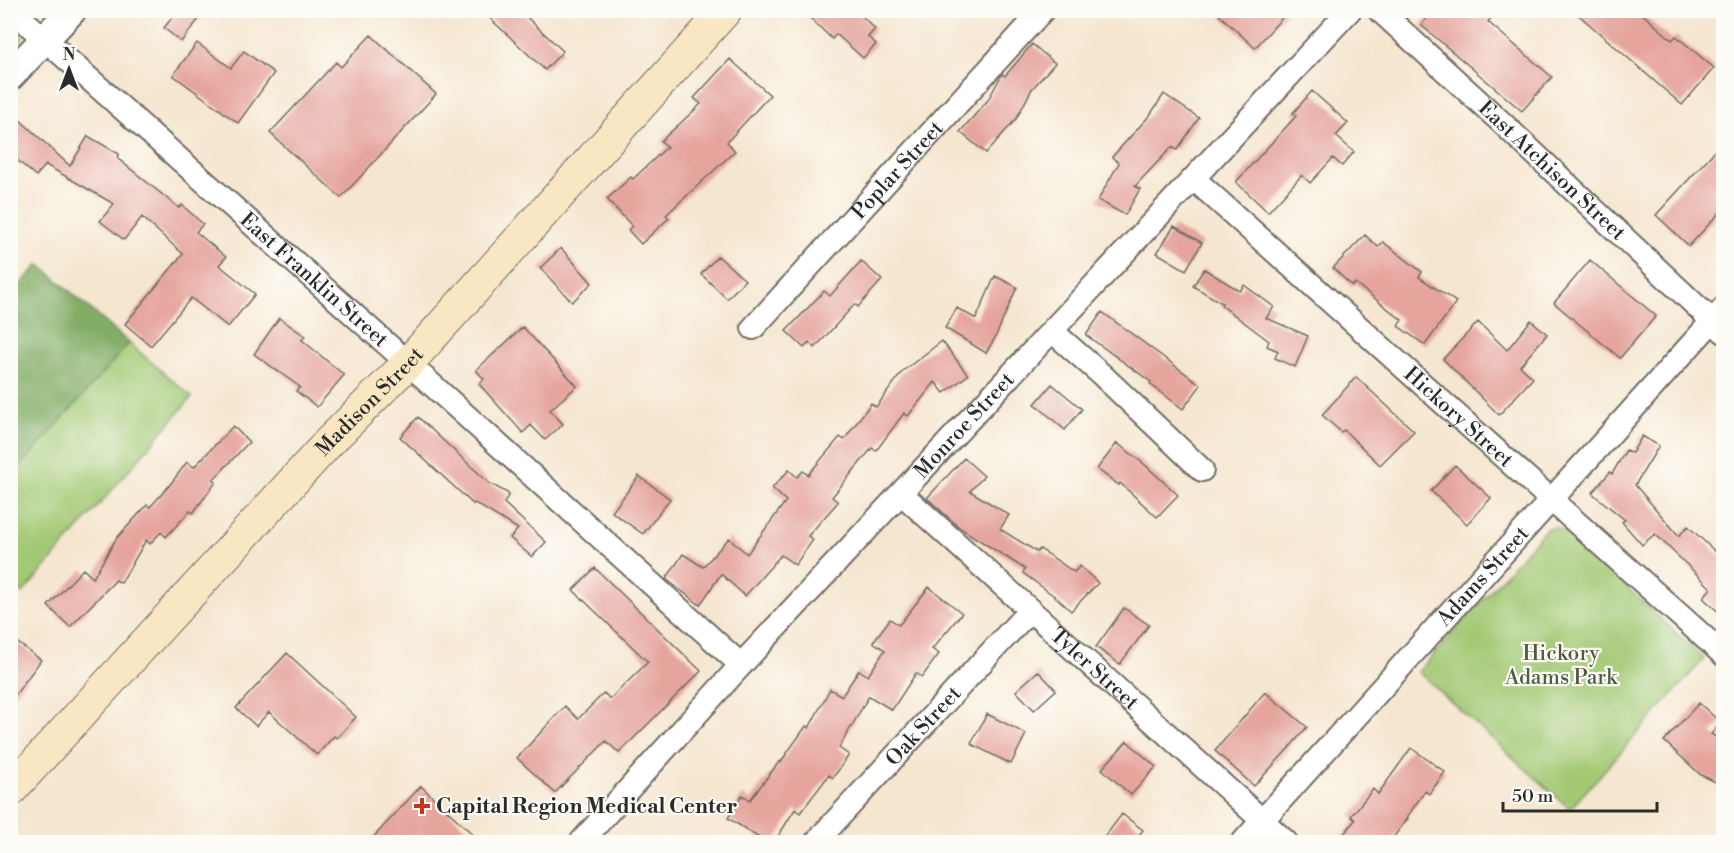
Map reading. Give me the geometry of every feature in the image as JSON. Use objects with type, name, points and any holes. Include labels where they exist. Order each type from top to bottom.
[{"type":"main road","name":"Madison Street","points":[[10,791],[328,443],[408,363],[726,10]]},
{"type":"street","name":"East Franklin Street","points":[[12,10],[408,363],[741,665]]},
{"type":"street","points":[[10,76],[72,10]]},
{"type":"street","name":"Poplar Street","points":[[753,328],[1043,10]]},
{"type":"street","name":"Monroe Street","points":[[581,843],[741,665],[1350,10]]},
{"type":"street","name":"East Atchison Street","points":[[1379,10],[1720,320]]},
{"type":"street","name":"Hickory Street","points":[[1194,179],[1724,655]]},
{"type":"street","name":"Adams Street","points":[[1243,843],[1551,500],[1720,320]]},
{"type":"street","points":[[1053,332],[1202,470]]},
{"type":"street","name":"Tyler Street","points":[[902,494],[1286,843]]},
{"type":"street","name":"Oak Street","points":[[816,843],[1030,610]]},
{"type":"green space","points":[[10,17],[23,28],[23,38],[11,52]]},
{"type":"green space","points":[[39,264],[129,343],[11,477],[11,295]]},
{"type":"green space","points":[[129,343],[192,397],[23,593],[11,583],[11,477]]},
{"type":"green space","name":"Hickory Adams Park","points":[[1555,527],[1567,532],[1704,659],[1570,809],[1418,672],[1546,529]]},
{"type":"building","points":[[178,10],[206,10],[181,42],[164,28]]},
{"type":"building","points":[[481,10],[519,10],[563,51],[545,70]]},
{"type":"building","points":[[802,10],[856,10],[875,29],[868,37],[876,44],[863,58],[836,34],[832,39]]},
{"type":"building","points":[[1214,10],[1289,10],[1255,48]]},
{"type":"building","points":[[1434,10],[1482,10],[1491,18],[1488,22],[1552,77],[1522,111],[1421,25]]},
{"type":"building","points":[[1573,10],[1638,10],[1672,40],[1676,36],[1714,68],[1682,105]]},
{"type":"building","points":[[371,35],[436,94],[341,198],[270,133],[336,62],[341,67]]},
{"type":"building","points":[[197,43],[231,68],[244,51],[274,73],[238,123],[173,75]]},
{"type":"building","points":[[1032,44],[1055,63],[1032,89],[1016,119],[986,153],[960,132],[988,100],[1002,74],[1005,76]]},
{"type":"building","points":[[730,59],[770,95],[727,142],[735,151],[666,215],[669,218],[641,244],[628,230],[632,226],[607,199],[631,177],[633,179],[667,147],[661,141],[701,104],[694,98]]},
{"type":"building","points":[[1312,91],[1348,123],[1336,136],[1354,152],[1342,166],[1333,158],[1310,183],[1302,175],[1268,212],[1236,182],[1296,116],[1293,113]]},
{"type":"building","points":[[1164,94],[1199,118],[1177,150],[1172,147],[1135,186],[1140,189],[1125,215],[1098,200],[1119,163],[1112,157],[1150,115]]},
{"type":"building","points":[[19,119],[70,166],[88,136],[119,154],[117,158],[179,208],[182,205],[203,224],[196,232],[226,257],[219,265],[255,294],[228,327],[191,298],[151,346],[125,324],[183,254],[142,217],[124,240],[100,221],[114,204],[46,165],[36,176],[10,154],[10,128]]},
{"type":"building","points":[[1724,141],[1724,208],[1689,246],[1656,215]]},
{"type":"building","points":[[1174,226],[1202,243],[1186,270],[1157,253]]},
{"type":"building","points":[[1365,235],[1378,247],[1383,242],[1422,272],[1419,277],[1456,302],[1425,345],[1398,326],[1402,320],[1355,283],[1352,286],[1333,268]]},
{"type":"building","points":[[561,248],[592,283],[572,302],[540,268]]},
{"type":"building","points":[[718,256],[745,280],[727,299],[701,274]]},
{"type":"building","points":[[1590,260],[1656,316],[1620,358],[1554,303]]},
{"type":"building","points":[[861,261],[882,280],[858,307],[855,304],[815,348],[809,342],[804,348],[786,331],[824,291],[830,296]]},
{"type":"building","points":[[1204,269],[1240,291],[1244,285],[1274,307],[1266,318],[1308,336],[1295,367],[1275,358],[1278,351],[1267,346],[1269,341],[1221,305],[1222,303],[1193,286]]},
{"type":"building","points":[[995,276],[1017,287],[986,353],[945,328],[957,308],[976,319]]},
{"type":"building","points":[[1102,312],[1201,385],[1183,409],[1150,384],[1151,382],[1086,335]]},
{"type":"building","points":[[279,318],[305,336],[302,340],[344,375],[317,407],[296,391],[300,387],[254,354]]},
{"type":"building","points":[[1531,320],[1547,334],[1520,366],[1533,378],[1499,415],[1443,359],[1478,322],[1507,350]]},
{"type":"building","points":[[523,327],[577,386],[550,410],[563,424],[545,440],[531,425],[523,433],[479,384],[484,379],[476,370]]},
{"type":"building","points":[[942,341],[968,375],[944,393],[935,382],[908,416],[904,413],[876,451],[872,448],[832,497],[838,502],[808,536],[813,540],[795,565],[781,555],[745,596],[721,574],[700,605],[666,579],[683,554],[703,567],[729,538],[747,554],[786,501],[772,488],[789,470],[797,477],[803,471],[808,475],[840,437],[844,440],[871,403],[876,407],[903,371]]},
{"type":"building","points":[[1356,377],[1414,431],[1380,465],[1344,430],[1341,432],[1322,415]]},
{"type":"building","points":[[1052,384],[1082,409],[1065,430],[1035,404]]},
{"type":"building","points":[[418,417],[489,483],[509,494],[504,503],[546,542],[532,557],[510,538],[518,529],[475,503],[473,504],[400,437]]},
{"type":"building","points":[[233,426],[249,442],[213,480],[216,482],[193,513],[190,511],[166,537],[161,532],[150,544],[146,540],[121,583],[116,580],[70,627],[48,606],[83,569],[93,578],[116,539],[147,505],[150,507],[187,462],[194,467]]},
{"type":"building","points":[[1642,436],[1659,446],[1635,485],[1679,536],[1688,526],[1724,560],[1724,617],[1703,598],[1711,588],[1655,534],[1642,545],[1622,522],[1625,520],[1592,493],[1610,472],[1612,474],[1626,450],[1632,453]]},
{"type":"building","points":[[1117,443],[1178,495],[1157,517],[1120,483],[1119,485],[1097,469]]},
{"type":"building","points":[[964,458],[984,476],[970,491],[1009,515],[1000,529],[1037,552],[1040,549],[1074,572],[1080,566],[1098,583],[1071,611],[1023,573],[1025,569],[960,528],[927,498]]},
{"type":"building","points":[[1455,465],[1491,498],[1467,524],[1431,491]]},
{"type":"building","points":[[639,476],[670,499],[643,534],[612,512]]},
{"type":"building","points":[[595,568],[701,671],[619,753],[606,741],[555,793],[517,758],[565,706],[578,719],[604,693],[610,699],[648,662],[573,590]]},
{"type":"building","points":[[929,587],[962,613],[932,649],[939,654],[922,677],[916,673],[892,710],[869,696],[839,748],[849,755],[833,778],[829,775],[800,813],[795,809],[774,843],[767,843],[728,818],[742,795],[750,800],[806,726],[809,728],[830,689],[842,696],[859,670],[868,676],[885,650],[873,642],[890,619],[899,625]]},
{"type":"building","points":[[1124,608],[1149,625],[1120,664],[1096,647]]},
{"type":"building","points":[[10,637],[41,660],[10,702]]},
{"type":"building","points":[[287,653],[356,717],[317,755],[269,712],[256,726],[236,708]]},
{"type":"building","points":[[1038,671],[1056,690],[1034,710],[1016,691]]},
{"type":"building","points":[[1265,692],[1307,727],[1254,786],[1215,751]]},
{"type":"building","points":[[1699,703],[1721,723],[1711,734],[1724,741],[1724,786],[1701,775],[1664,741]]},
{"type":"building","points":[[987,714],[1026,734],[1011,764],[971,744]]},
{"type":"building","points":[[1127,741],[1156,767],[1131,795],[1102,769]]},
{"type":"building","points":[[1411,748],[1445,772],[1429,794],[1425,791],[1389,843],[1337,843],[1355,820],[1351,816],[1373,789],[1378,794]]},
{"type":"building","name":"Capital Region Medical Center","points":[[421,786],[482,843],[368,843]]},
{"type":"building","points":[[1122,814],[1143,830],[1133,843],[1100,843]]},
{"type":"place","name":"Capital Region Medical Center","points":[[422,806]]}]
